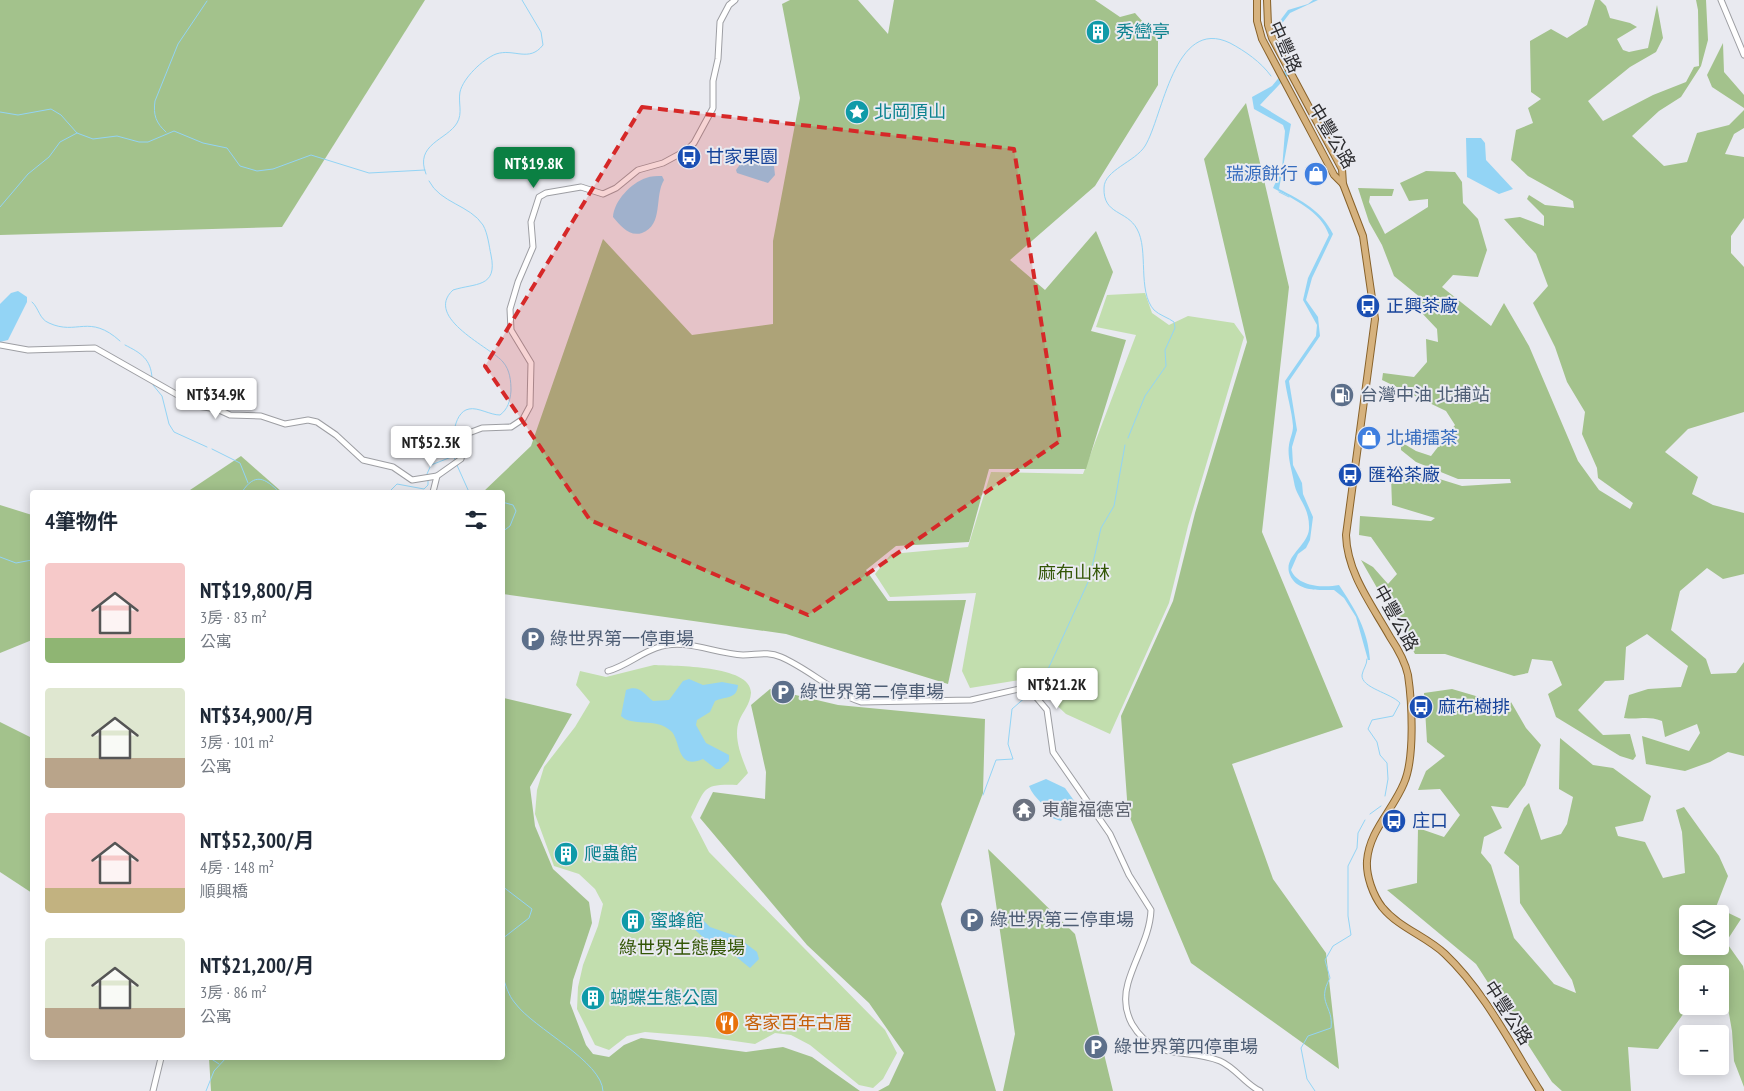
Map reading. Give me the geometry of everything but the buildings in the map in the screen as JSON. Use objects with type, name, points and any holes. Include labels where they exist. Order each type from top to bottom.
[{"type":"main road","name":"中豐路","points":[[1256,0],[1257,21],[1262,39],[1295,104]]},
{"type":"main road","name":"中豐路","points":[[1267,0],[1268,26],[1304,100]]},
{"type":"main road","name":"中豐公路","points":[[1304,100],[1342,169],[1344,184],[1363,236],[1375,319],[1346,535],[1346,549],[1348,559],[1360,584],[1404,661],[1412,705],[1408,773],[1396,800],[1371,841],[1367,862],[1368,874],[1381,905],[1389,915],[1444,953],[1469,980],[1540,1091]]},
{"type":"main road","name":"中豐公路","points":[[1295,104],[1334,175],[1344,184]]},
{"type":"street","points":[[0,346],[28,350],[94,348],[197,406],[212,408],[230,415],[261,416],[285,424],[312,420],[336,435],[366,462],[393,467],[409,479],[437,476],[462,456],[463,439],[466,434],[475,429],[511,427],[524,419],[530,406],[530,363],[512,330],[510,309],[518,282],[533,247],[531,222],[539,197],[546,192],[581,187],[603,194],[616,188],[638,170],[663,163],[691,147],[713,108],[713,81],[718,59],[720,22],[726,10],[735,0]]},
{"type":"street","points":[[1721,0],[1744,55]]},
{"type":"street","points":[[434,490],[437,476]]},
{"type":"street","points":[[608,671],[622,667],[657,647],[678,644],[744,655],[768,652],[789,662],[852,699],[861,702],[971,700],[1019,689],[1036,697],[1047,710],[1054,752],[1110,834],[1129,875],[1151,910],[1148,931],[1128,984],[1126,1006],[1133,1026],[1147,1043],[1172,1053],[1220,1061],[1260,1091]]},
{"type":"street","points":[[152,1091],[160,1060]]},
{"type":"highlighted area","points":[[642,107],[1014,149],[1060,441],[808,615],[590,520],[485,366]]},
{"type":"green space","points":[[0,0],[425,0],[282,227],[0,235]]},
{"type":"green space","points":[[790,0],[858,0],[888,34],[894,0],[1095,0],[1120,17],[1135,13],[1158,39],[1158,85],[1095,186],[1010,260],[1045,290],[1096,231],[1113,272],[1091,331],[1126,340],[1086,469],[989,469],[969,542],[896,546],[866,570],[888,601],[966,600],[948,684],[786,634],[505,594],[505,490],[485,490],[531,446],[603,239],[692,335],[773,324],[773,241],[800,98],[782,4]]},
{"type":"green space","points":[[1595,0],[1600,0],[1606,6],[1610,18],[1630,23],[1637,27],[1617,39],[1623,50],[1629,52],[1648,48],[1657,5],[1663,38],[1656,52],[1630,67],[1588,101],[1603,121],[1653,95],[1686,82],[1694,67],[1699,66],[1698,10],[1696,0],[1706,0],[1708,40],[1701,66],[1681,97],[1659,111],[1632,136],[1664,166],[1687,162],[1697,133],[1729,125],[1744,110],[1744,128],[1734,134],[1725,154],[1744,157],[1744,218],[1731,236],[1731,253],[1744,267],[1744,412],[1688,429],[1665,452],[1698,477],[1692,494],[1713,505],[1744,513],[1744,574],[1723,579],[1707,568],[1680,591],[1671,630],[1706,659],[1711,674],[1736,673],[1744,662],[1744,756],[1728,752],[1710,762],[1685,771],[1646,764],[1642,736],[1689,751],[1700,733],[1697,724],[1665,737],[1662,721],[1652,718],[1624,718],[1629,695],[1648,689],[1681,687],[1688,666],[1647,634],[1626,647],[1624,680],[1605,681],[1578,710],[1603,735],[1630,734],[1636,756],[1633,760],[1620,756],[1556,717],[1548,694],[1562,685],[1552,661],[1532,659],[1528,673],[1514,676],[1445,654],[1415,654],[1361,560],[1373,567],[1388,584],[1397,574],[1371,537],[1359,535],[1360,516],[1431,521],[1435,518],[1392,505],[1391,477],[1417,472],[1462,486],[1511,483],[1510,479],[1458,479],[1416,462],[1401,450],[1401,442],[1416,451],[1431,456],[1455,425],[1446,411],[1382,380],[1383,373],[1414,377],[1427,362],[1426,339],[1438,342],[1437,329],[1420,311],[1421,298],[1394,276],[1382,245],[1369,222],[1358,188],[1394,189],[1392,196],[1370,196],[1369,202],[1385,234],[1428,207],[1428,199],[1409,201],[1400,183],[1426,171],[1455,172],[1462,182],[1463,203],[1478,219],[1487,250],[1478,277],[1453,275],[1442,287],[1491,326],[1504,303],[1529,346],[1578,461],[1599,490],[1630,509],[1633,503],[1598,478],[1597,468],[1582,434],[1585,412],[1567,382],[1555,347],[1533,303],[1548,286],[1536,254],[1504,219],[1520,217],[1544,226],[1544,216],[1527,199],[1529,195],[1545,205],[1574,208],[1573,201],[1528,176],[1511,160],[1516,130],[1533,123],[1528,108],[1541,99],[1531,92],[1530,41],[1551,29],[1567,38],[1587,25]]},
{"type":"green space","points":[[1723,43],[1724,72],[1744,95],[1744,108],[1712,87],[1707,75]]},
{"type":"green space","points":[[1246,103],[1289,287],[1262,532],[1343,727],[1232,764],[1273,879],[1326,953],[1339,1069],[1191,963],[1128,813],[1121,716],[1173,601],[1195,513],[1247,342],[1204,159]]},
{"type":"green space","name":"麻布山林","points":[[1145,293],[1152,313],[1169,325],[1188,316],[1234,323],[1244,337],[1188,526],[1169,603],[1110,734],[1066,714],[1036,686],[1020,680],[970,688],[962,671],[976,593],[890,597],[875,574],[891,554],[968,547],[991,472],[1083,474],[1136,335],[1096,327],[1107,295]]},
{"type":"green space","points":[[241,456],[280,490],[190,490]]},
{"type":"green space","points":[[0,505],[30,514],[30,641],[0,653]]},
{"type":"green space","name":"綠世界生態農場","points":[[654,665],[694,667],[726,672],[739,677],[748,684],[751,693],[748,704],[739,721],[737,734],[739,748],[748,773],[737,785],[717,786],[706,790],[691,817],[709,852],[885,1030],[897,1053],[883,1079],[873,1088],[859,1085],[810,1045],[791,1035],[775,1033],[755,1044],[707,1037],[645,1032],[627,1036],[609,1050],[595,1045],[577,1009],[578,987],[583,965],[598,926],[603,904],[595,889],[579,874],[554,866],[535,814],[537,790],[544,767],[575,727],[590,702],[576,685],[580,671],[606,677]]},
{"type":"green space","points":[[770,689],[838,705],[985,719],[983,793],[941,904],[996,1091],[878,1091],[889,1085],[904,1053],[869,1003],[807,945],[700,818],[713,792],[765,799],[766,772],[751,705]]},
{"type":"green space","points":[[1452,689],[1486,699],[1511,702],[1526,728],[1541,745],[1525,785],[1508,808],[1491,806],[1502,828],[1484,837],[1481,853],[1491,865],[1514,938],[1554,984],[1576,993],[1572,980],[1520,903],[1519,866],[1504,853],[1524,808],[1529,803],[1541,840],[1561,834],[1567,824],[1573,797],[1559,789],[1560,738],[1593,765],[1613,768],[1651,796],[1643,821],[1615,827],[1618,836],[1645,842],[1663,878],[1685,873],[1682,832],[1676,810],[1684,807],[1719,856],[1728,876],[1717,905],[1679,905],[1679,955],[1729,955],[1729,946],[1743,966],[1744,1087],[1734,1061],[1729,1014],[1729,965],[1679,965],[1679,1015],[1683,1015],[1658,1049],[1628,1047],[1631,1091],[1562,1091],[1552,1082],[1476,964],[1387,890],[1417,883],[1418,828],[1444,837],[1460,815],[1440,789],[1418,790],[1426,771],[1445,756],[1427,742],[1424,693]]},
{"type":"green space","points":[[505,698],[572,714],[530,787],[535,826],[553,869],[589,902],[592,923],[573,980],[570,1003],[586,1045],[593,1054],[609,1057],[624,1045],[641,1038],[746,1052],[783,1047],[812,1057],[860,1091],[211,1091],[209,1060],[505,1060]]},
{"type":"green space","points":[[0,722],[30,737],[30,892],[0,872]]},
{"type":"green space","points":[[988,849],[1075,934],[1113,1091],[1003,1091],[1015,1034]]},
{"type":"green space","points":[[1729,913],[1741,919],[1729,937]]},
{"type":"water","points":[[1313,0],[1318,0],[1290,13],[1280,26],[1296,67],[1260,105],[1291,124],[1279,189],[1310,207],[1323,219],[1333,234],[1312,278],[1306,300],[1318,317],[1320,336],[1289,381],[1297,430],[1292,447],[1293,465],[1302,483],[1303,494],[1313,517],[1310,540],[1306,548],[1298,554],[1291,570],[1294,576],[1305,583],[1319,586],[1339,585],[1364,629],[1370,660],[1368,660],[1356,617],[1344,598],[1334,590],[1309,589],[1298,585],[1293,581],[1288,569],[1292,557],[1308,535],[1309,521],[1295,488],[1289,459],[1289,445],[1293,426],[1285,381],[1316,336],[1317,325],[1303,300],[1308,278],[1329,235],[1320,219],[1313,212],[1273,188],[1282,169],[1285,131],[1283,125],[1254,109],[1252,97],[1272,86],[1291,63],[1276,26],[1288,10],[1308,4]]},
{"type":"water","points":[[1466,138],[1481,138],[1485,143],[1486,160],[1513,189],[1499,194],[1467,177]]},
{"type":"water","points":[[746,156],[766,159],[774,166],[775,175],[768,183],[737,173],[736,170]]},
{"type":"water","points":[[662,176],[664,180],[653,224],[642,233],[629,232],[613,217],[616,205],[624,193],[640,180]]},
{"type":"water","points":[[18,291],[27,297],[27,302],[8,340],[0,342],[0,304],[11,293]]},
{"type":"water","points":[[689,679],[703,685],[722,682],[738,685],[733,695],[715,701],[710,712],[697,720],[696,725],[706,743],[729,755],[729,761],[720,769],[716,769],[703,759],[694,762],[684,758],[674,735],[665,727],[658,724],[631,721],[621,716],[626,690],[631,688],[638,689],[653,701],[669,700],[683,681]]},
{"type":"water","points":[[1046,779],[1065,788],[1075,802],[1061,821],[1052,818],[1029,786]]},
{"type":"water","points":[[698,915],[710,927],[736,936],[757,952],[759,959],[750,968],[729,951],[707,941],[690,925]]},
{"type":"waterway","points":[[426,174],[423,164],[424,156],[428,149],[457,123],[460,115],[460,92],[465,81],[474,70],[485,60],[496,54],[527,54],[538,50],[543,45],[541,32],[522,0]]},
{"type":"waterway","points":[[166,132],[156,118],[154,110],[155,101],[178,44],[207,1]]},
{"type":"waterway","points":[[1128,438],[1145,396],[1166,366],[1165,350],[1175,328],[1174,322],[1156,312],[1149,302],[1144,282],[1142,248],[1137,229],[1133,223],[1111,208],[1107,203],[1104,188],[1105,182],[1114,171],[1134,157],[1145,146],[1173,74],[1183,56],[1196,44],[1211,38],[1230,43],[1252,57],[1271,76]]},
{"type":"waterway","points":[[0,112],[18,115],[51,109],[61,115],[77,133],[93,139],[117,136],[139,142],[148,142],[174,131],[203,143],[227,148],[240,166],[257,171],[273,169],[311,155],[369,173],[425,170]]},
{"type":"waterway","points":[[0,207],[28,174],[49,157],[60,142],[77,133]]},
{"type":"waterway","points":[[429,181],[440,194],[477,218],[485,229],[491,255],[491,273],[488,279],[477,285],[453,290],[446,301],[447,311],[453,321],[463,331],[503,362],[509,372],[511,383],[507,407],[500,415],[469,409],[459,416],[453,439],[455,460]]},
{"type":"waterway","points":[[1279,192],[1289,197]]},
{"type":"waterway","points":[[32,302],[43,319],[49,323],[68,327],[91,326],[100,328],[120,341]]},
{"type":"waterway","points":[[125,345],[144,357],[150,366],[152,378]]},
{"type":"waterway","points":[[153,385],[162,396],[169,424],[174,432],[207,447]]},
{"type":"waterway","points":[[1044,678],[1089,580],[1101,528],[1114,506],[1125,445]]},
{"type":"waterway","points":[[212,449],[240,463],[248,483]]},
{"type":"waterway","points":[[427,474],[431,465],[454,456]]},
{"type":"waterway","points":[[456,463],[468,490]]},
{"type":"waterway","points":[[391,490],[397,484],[424,489],[428,485],[428,478]]},
{"type":"waterway","points":[[244,490],[251,482],[260,479],[269,483],[277,490]]},
{"type":"waterway","points":[[505,503],[513,505],[516,511],[510,526],[505,530]]},
{"type":"waterway","points":[[0,557],[16,563],[30,560]]},
{"type":"waterway","points":[[1367,659],[1362,675],[1363,680],[1371,687],[1396,699],[1400,703],[1393,716],[1372,720],[1368,729],[1377,742],[1380,755],[1387,763],[1388,779],[1385,796]]},
{"type":"waterway","points":[[983,795],[996,760],[1013,759],[1008,744],[1012,709],[1027,696]]},
{"type":"waterway","points":[[1370,814],[1381,806]]},
{"type":"waterway","points":[[1315,1091],[1307,1079],[1301,1048],[1308,1036],[1331,1028],[1330,1014],[1325,999],[1326,986],[1330,978],[1325,960],[1333,946],[1351,935],[1348,916],[1348,866],[1357,848],[1358,833],[1365,820]]},
{"type":"waterway","points":[[505,888],[532,909],[529,918],[505,937]]},
{"type":"waterway","points":[[505,983],[513,1000],[524,1013],[592,1068],[600,1080],[603,1091]]},
{"type":"waterway","points":[[213,1060],[219,1064]]},
{"type":"waterway","points":[[206,1091],[214,1071],[224,1060]]},
{"type":"place","name":"秀巒亭","points":[[1098,32]]},
{"type":"place","name":"北岡頂山","points":[[857,112]]},
{"type":"place","name":"甘家果園","points":[[689,157]]},
{"type":"place","name":"瑞源餅行","points":[[1316,174]]},
{"type":"place","name":"正興茶廠","points":[[1368,306]]},
{"type":"place","name":"台灣中油 北捕站","points":[[1342,395]]},
{"type":"place","name":"北埔擂茶","points":[[1369,438]]},
{"type":"place","name":"匯裕茶廠","points":[[1350,475]]},
{"type":"place","name":"綠世界第一停車場","points":[[533,639]]},
{"type":"place","name":"綠世界第二停車場","points":[[783,692]]},
{"type":"place","name":"麻布樹排","points":[[1421,707]]},
{"type":"place","name":"東龍福德宮","points":[[1024,810]]},
{"type":"place","name":"庄口","points":[[1394,821]]},
{"type":"place","name":"爬蟲館","points":[[566,854]]},
{"type":"place","name":"綠世界第三停車場","points":[[972,920]]},
{"type":"place","name":"蜜蜂館","points":[[633,921]]},
{"type":"place","name":"蝴蝶生態公園","points":[[593,998]]},
{"type":"place","name":"客家百年古厝","points":[[727,1023]]},
{"type":"place","name":"綠世界第四停車場","points":[[1096,1047]]}]
